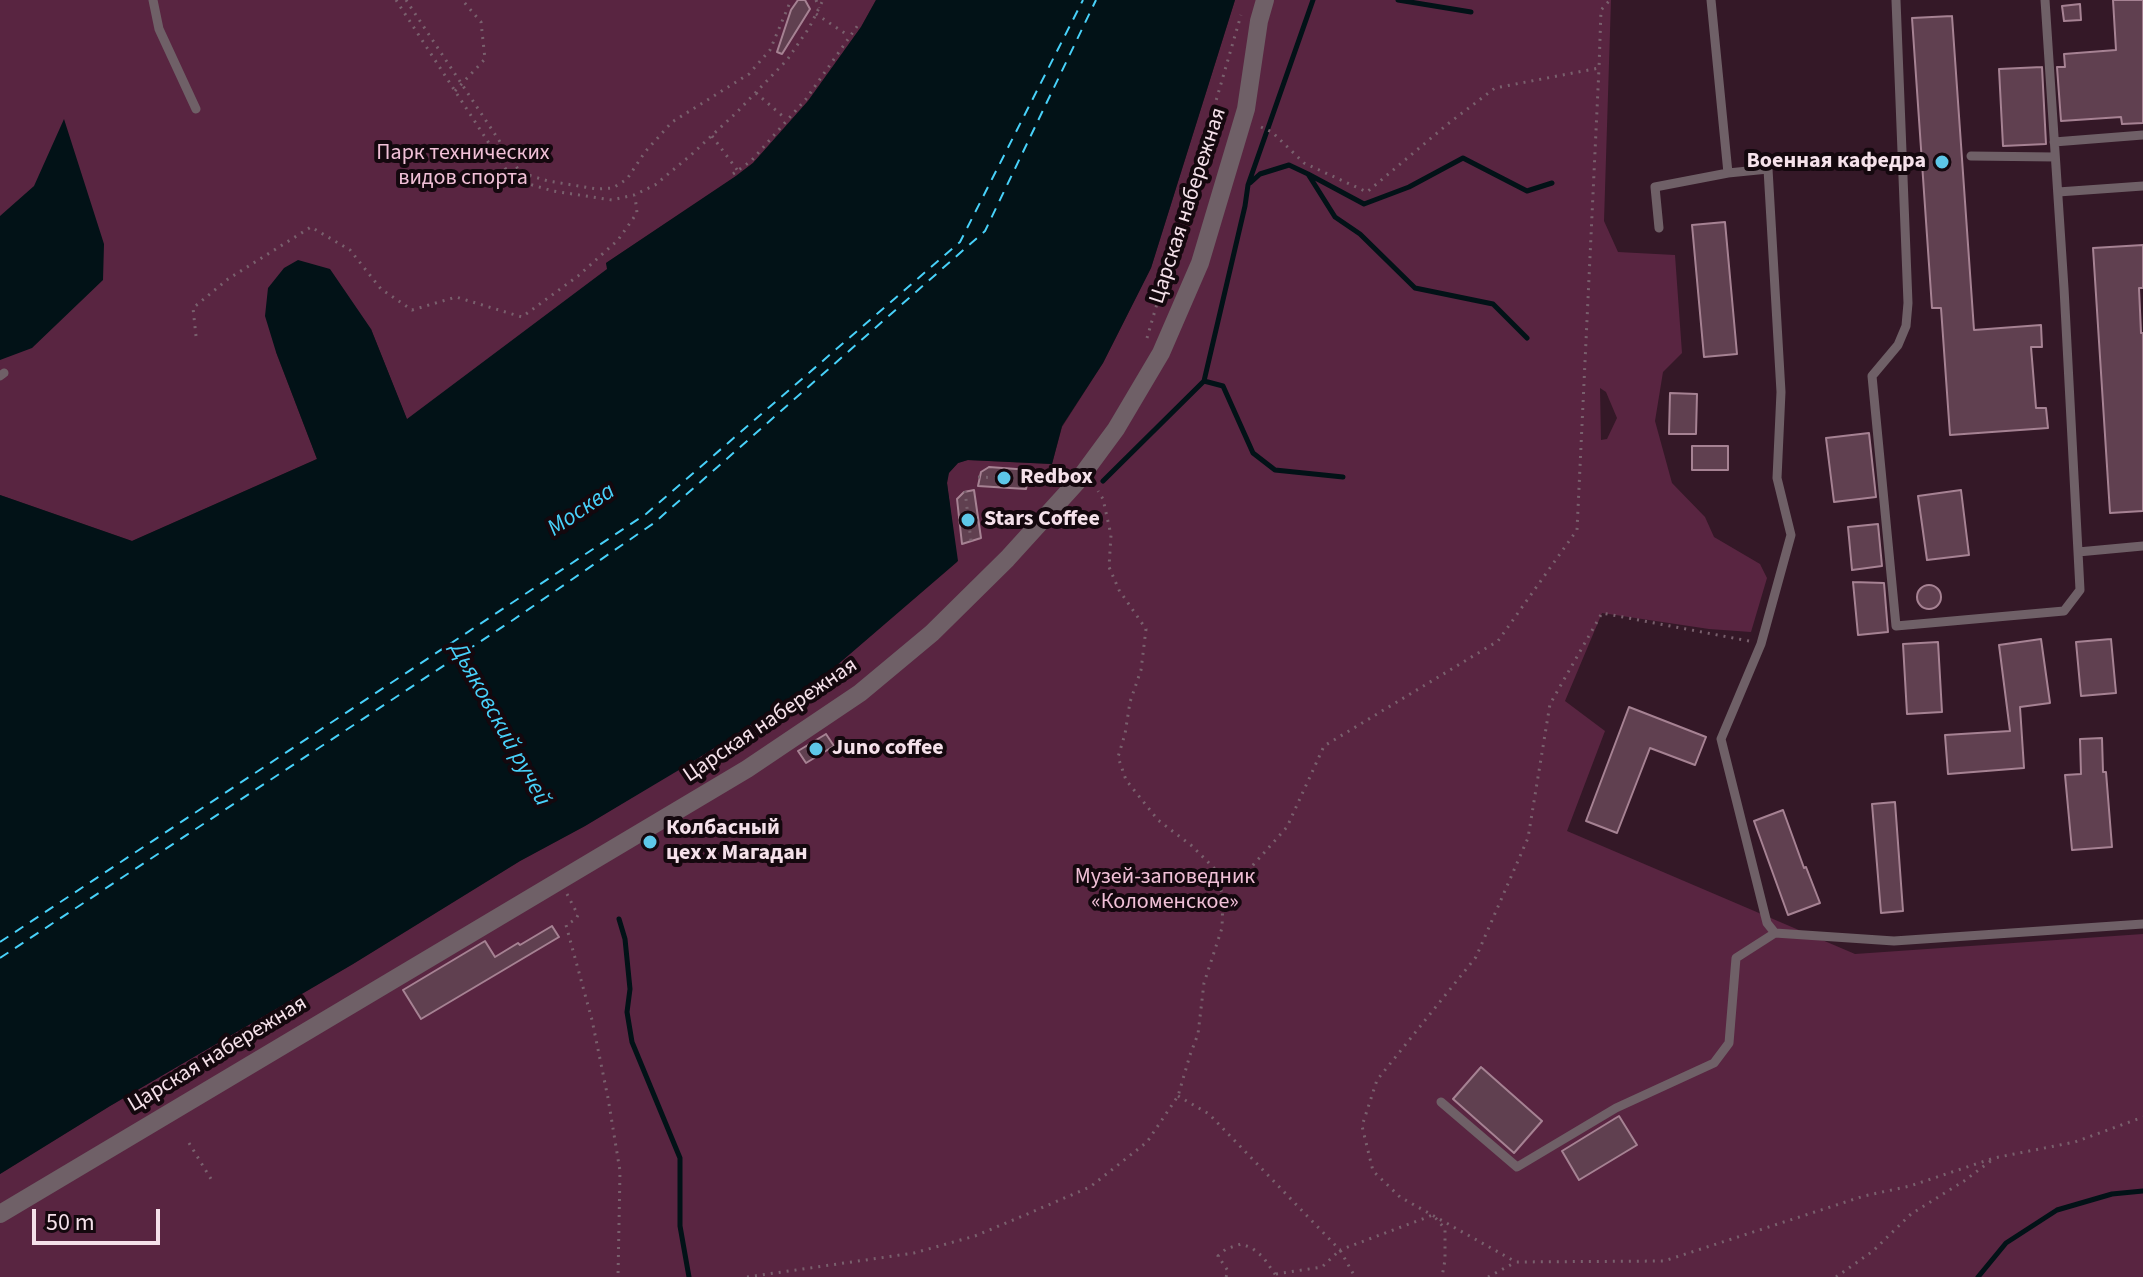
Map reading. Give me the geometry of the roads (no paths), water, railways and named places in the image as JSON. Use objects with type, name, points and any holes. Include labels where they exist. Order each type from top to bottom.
[{"type":"street","name":"Царская набережная","points":[[0,1214],[747,769],[860,693],[932,633],[1007,559],[1077,482],[1116,429],[1161,353],[1200,263],[1246,109],[1265,0]]},
{"type":"lane","points":[[153,0],[159,29],[196,109]]},
{"type":"lane","points":[[1711,0],[1728,173]]},
{"type":"lane","points":[[1896,0],[1908,303],[1906,326],[1898,345],[1872,376],[1896,626],[2064,611],[2080,590],[2045,0]]},
{"type":"lane","points":[[2054,142],[2143,135]]},
{"type":"lane","points":[[1971,156],[2055,157]]},
{"type":"lane","points":[[1659,228],[1655,187],[1768,169],[1781,392],[1777,478],[1791,535],[1761,644],[1721,739],[1767,923],[1775,933]]},
{"type":"lane","points":[[2058,192],[2143,186]]},
{"type":"lane","points":[[2078,552],[2143,546]]},
{"type":"lane","points":[[1441,1102],[1517,1167],[1616,1108],[1714,1063],[1729,1043],[1736,958],[1775,933],[1894,941],[2143,924]]},
{"type":"water","name":"Москва","points":[[876,0],[1235,0],[1151,268],[1103,363],[1062,426],[1052,464],[968,460],[958,463],[949,473],[947,483],[958,561],[829,672],[689,764],[520,861],[0,1174],[0,495],[132,541],[317,459],[265,316],[268,288],[284,268],[298,260],[330,269],[371,329],[407,419],[607,269],[606,263],[753,163],[808,101],[861,27]]},
{"type":"water","points":[[64,119],[104,244],[103,280],[32,348],[0,360],[0,216],[34,186]]},
{"type":"waterway","points":[[1103,481],[1204,381],[1248,185],[1313,0]]},
{"type":"waterway","points":[[1398,0],[1471,12]]},
{"type":"waterway","points":[[1308,174],[1364,204],[1409,187],[1463,158],[1527,191],[1552,183]]},
{"type":"waterway","points":[[1250,183],[1260,174],[1289,165],[1308,174],[1335,217],[1360,234],[1415,288],[1493,304],[1527,338]]},
{"type":"waterway","points":[[1204,381],[1223,386],[1253,453],[1275,470],[1343,477]]},
{"type":"waterway","name":"Дьяковский ручей","points":[[619,919],[625,939],[630,989],[627,1012],[632,1042],[680,1158],[680,1226],[689,1277]]},
{"type":"waterway","name":"Дьяковский ручей","points":[[1978,1277],[2006,1243],[2057,1210],[2112,1194],[2143,1191]]},
{"type":"place","name":"Военная кафедра","points":[[1942,162]]},
{"type":"place","name":"Redbox","points":[[1004,478]]},
{"type":"place","name":"Stars Coffee","points":[[968,520]]},
{"type":"place","name":"Juno coffee","points":[[816,749]]},
{"type":"place","name":"Колбасный цех x Магадан","points":[[650,842]]},
{"type":"park label","name":"Парк технических видов спорта","points":[[463,166]]},
{"type":"park label","name":"Музей-заповедник «Коломенское»","points":[[1165,890]]}]
